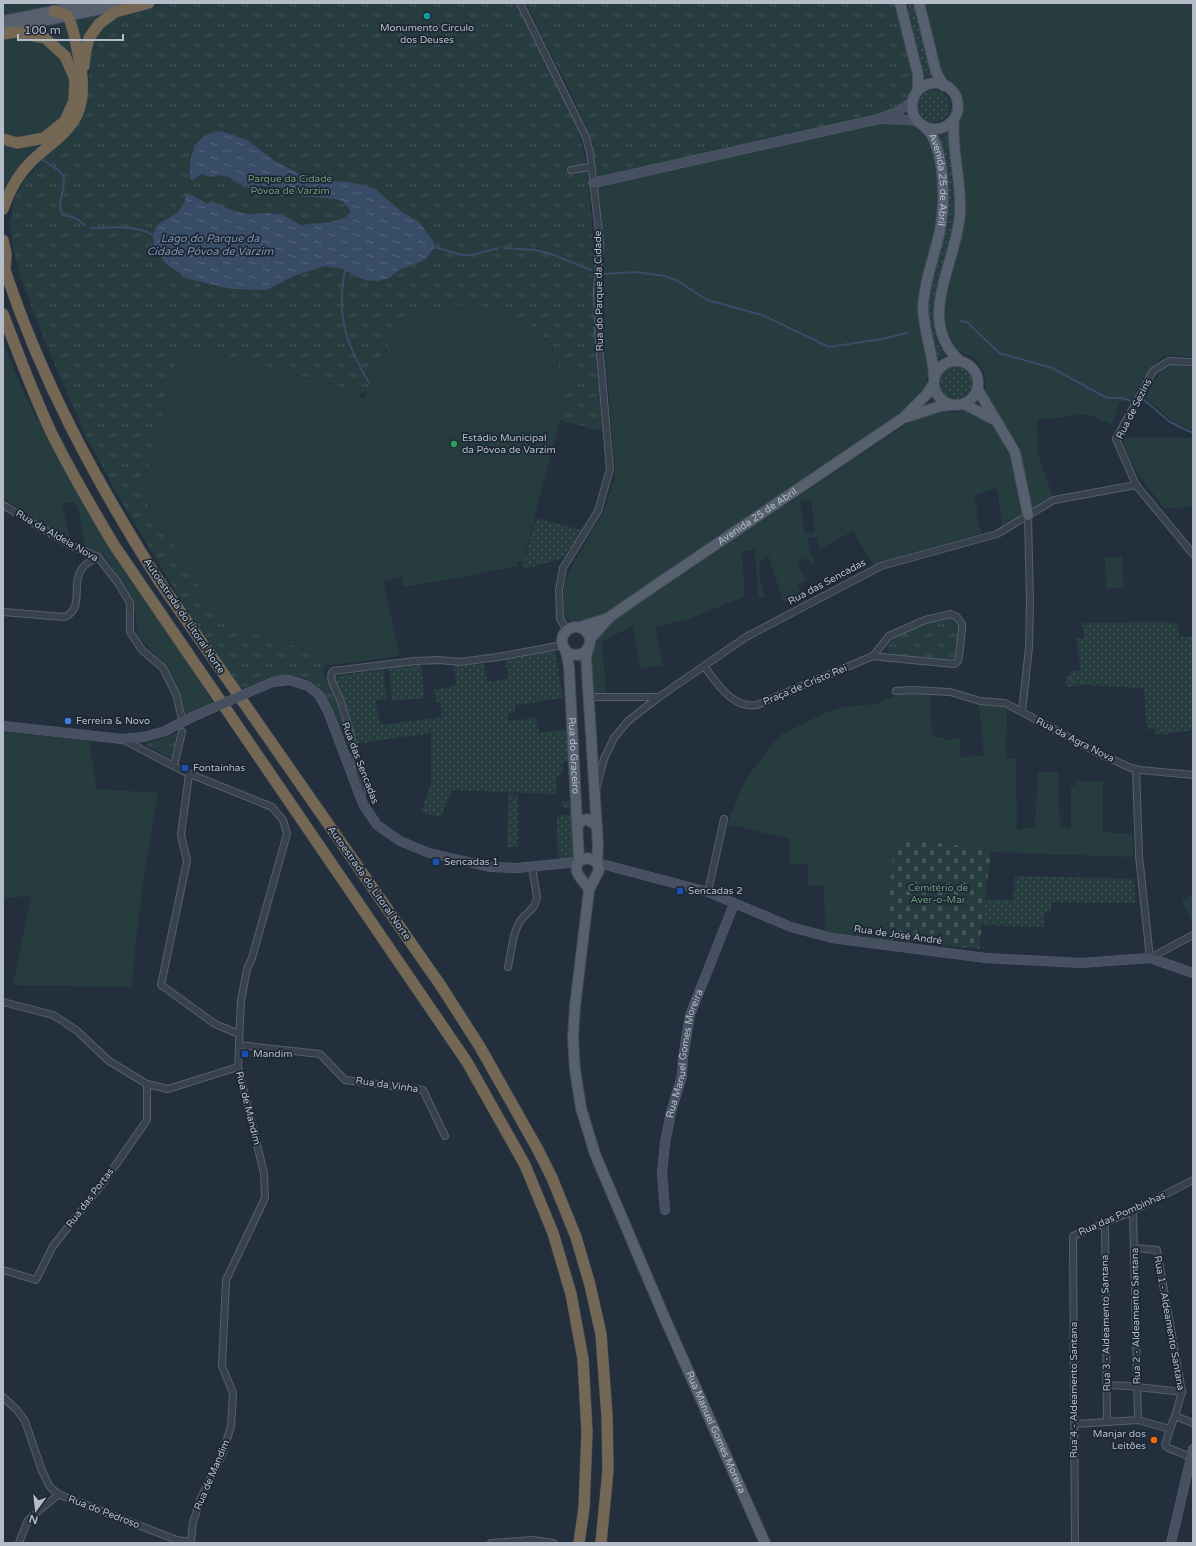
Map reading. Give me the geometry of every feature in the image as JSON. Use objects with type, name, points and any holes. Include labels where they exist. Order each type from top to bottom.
[{"type":"highway","points":[[82,73],[85,54],[90,38],[99,24],[115,12],[149,3]]},
{"type":"highway","points":[[3,209],[10,190],[28,165],[69,127],[77,115],[83,86],[74,28],[68,16],[54,10]]},
{"type":"highway","points":[[3,34],[15,32],[45,38],[65,56],[75,79],[74,101],[65,121],[44,138],[17,143],[3,139]]},
{"type":"highway","name":"Autoestrada do Litoral Norte","points":[[3,240],[6,254],[4,267],[20,314],[44,372],[73,434],[126,528],[159,581],[441,986],[480,1047],[537,1148],[552,1178],[576,1237],[590,1285],[601,1334],[607,1416],[608,1470],[600,1543]]},
{"type":"highway","name":"Autoestrada do Litoral Norte","points":[[3,314],[24,369],[51,432],[114,545],[467,1062],[525,1165],[555,1240],[571,1294],[583,1360],[587,1432],[584,1508],[579,1543]]},
{"type":"main road","points":[[3,21],[94,3]]},
{"type":"main road","points":[[3,29],[130,3]]},
{"type":"main road","points":[[900,3],[918,75],[918,90],[913,101],[913,113],[921,124],[936,129],[943,127],[954,119],[958,104],[951,90],[938,84],[924,86],[918,90]]},
{"type":"main road","points":[[919,3],[936,72],[944,86]]},
{"type":"main road","name":"Avenida 25 de Abril","points":[[954,119],[953,138],[960,198],[960,213],[958,230],[939,305],[938,319],[944,344],[959,360],[970,365],[974,369],[978,376],[978,390]]},
{"type":"main road","name":"Avenida 25 de Abril","points":[[921,124],[931,134],[936,149],[943,188],[940,229],[925,290],[923,306],[924,322],[934,366],[934,381],[937,395],[946,403],[951,405]]},
{"type":"main road","name":"Avenida 25 de Abril","points":[[567,630],[576,627],[580,628],[612,616],[903,418],[927,394],[940,367],[952,361],[959,360]]},
{"type":"main road","points":[[964,404],[970,401],[978,390],[1008,439],[1015,452],[1028,516]]},
{"type":"main road","points":[[964,404],[995,420]]},
{"type":"main road","name":"Avenida 25 de Abril","points":[[903,418],[940,406],[964,404]]},
{"type":"main road","name":"Avenida 25 de Abril","points":[[589,644],[612,616]]},
{"type":"main road","points":[[580,628],[586,632],[589,644],[586,656],[599,868],[589,880],[583,879]]},
{"type":"main road","points":[[567,630],[562,637],[564,648],[569,653],[577,655],[581,654],[589,644]]},
{"type":"main road","name":"Rua do Graceiro","points":[[564,648],[569,667],[577,827],[576,862]]},
{"type":"main road","points":[[577,827],[581,821],[587,819],[597,826]]},
{"type":"main road","points":[[589,890],[583,879],[578,875],[576,862],[588,858],[599,868]]},
{"type":"main road","name":"Rua Manuel Gomes Moreira","points":[[599,868],[589,890],[575,1006],[573,1038],[575,1070],[582,1108],[595,1154],[666,1321],[765,1543]]},
{"type":"street","name":"Rua do Parque da Cidade","points":[[520,3],[586,137],[600,242],[597,291],[598,331],[610,469],[598,511],[563,568],[559,590],[560,619],[567,630]]},
{"type":"street","points":[[593,183],[879,119],[897,112],[913,101]]},
{"type":"street","points":[[879,119],[911,120],[921,124]]},
{"type":"street","points":[[570,170],[591,167]]},
{"type":"street","name":"Rua de Sezins","points":[[1136,485],[1116,439],[1153,372],[1169,361],[1193,362]]},
{"type":"street","points":[[1136,485],[1193,554]]},
{"type":"street","name":"Rua das Sencadas","points":[[594,794],[604,759],[614,738],[628,721],[659,696],[746,637],[872,571],[894,562],[991,537],[1006,530],[1054,500],[1136,485]]},
{"type":"street","name":"Rua da Aldeia Nova","points":[[3,505],[72,546],[98,557],[118,583],[130,603],[130,632],[142,650],[163,668],[176,694],[181,715]]},
{"type":"street","points":[[1022,712],[1029,647],[1030,602],[1028,516]]},
{"type":"street","points":[[3,612],[64,617],[72,614],[75,608],[80,571],[87,563],[98,557]]},
{"type":"street","name":"Praça de Cristo Rei","points":[[704,666],[726,694],[744,704],[755,706],[873,656],[889,636],[925,620],[951,614],[957,616],[962,624],[958,661],[954,664],[873,656]]},
{"type":"street","points":[[363,804],[358,762],[339,698],[330,678],[330,673],[333,670],[415,661],[439,660],[460,662],[564,648]]},
{"type":"street","name":"Rua das Sencadas","points":[[3,726],[122,739],[144,737],[166,731],[190,718],[273,682],[290,680],[308,686],[319,695],[328,711],[363,804],[372,819],[384,831],[400,841],[423,851],[483,866],[506,869],[576,862]]},
{"type":"street","name":"Rua da Agra Nova","points":[[896,691],[912,690],[950,692],[980,701],[1005,703],[1098,753],[1136,769],[1193,776]]},
{"type":"street","points":[[589,697],[659,696]]},
{"type":"street","points":[[174,766],[182,732]]},
{"type":"street","name":"Rua de Mandim","points":[[122,739],[189,774],[272,807],[283,820],[287,834],[252,958],[247,969],[241,1001],[239,1034],[238,1067],[264,1173],[265,1198],[226,1280],[222,1366],[233,1393],[231,1426],[223,1453],[202,1498],[193,1522],[191,1542]]},
{"type":"street","points":[[1136,769],[1139,856],[1150,958],[1193,935]]},
{"type":"street","points":[[189,774],[181,836],[187,861],[160,985],[215,1024],[239,1034]]},
{"type":"street","points":[[708,892],[724,819]]},
{"type":"street","points":[[508,967],[518,924],[533,909],[536,902],[537,897],[532,867]]},
{"type":"street","name":"Rua de José André","points":[[599,868],[708,892],[791,927],[832,938],[986,958],[1081,963],[1150,958],[1193,973]]},
{"type":"street","name":"Rua Manuel Gomes Moreira","points":[[665,1210],[662,1173],[665,1143],[671,1112],[682,1076],[683,1058],[690,1015],[734,904]]},
{"type":"street","points":[[3,1002],[53,1015],[76,1030],[110,1061],[147,1084],[168,1088],[238,1067]]},
{"type":"street","name":"Rua da Vinha","points":[[239,1044],[320,1054],[345,1080],[423,1090],[445,1136]]},
{"type":"street","name":"Rua das Portas","points":[[3,1270],[36,1280],[53,1246],[103,1183],[147,1120],[147,1084]]},
{"type":"street","name":"Rua das Pombinhas","points":[[1073,1236],[1133,1211],[1193,1180]]},
{"type":"street","name":"Rua 2 - Aldeamento Santana","points":[[1133,1211],[1135,1248],[1136,1388],[1138,1420]]},
{"type":"street","name":"Rua 3 - Aldeamento Santana","points":[[1105,1223],[1107,1422]]},
{"type":"street","name":"Rua 4 - Aldeamento Santana","points":[[1073,1236],[1075,1543]]},
{"type":"street","name":"Rua 1 - Aldeamento Santana","points":[[1135,1248],[1157,1250],[1182,1392],[1165,1445],[1168,1448],[1192,1453]]},
{"type":"street","points":[[1106,1385],[1182,1392]]},
{"type":"street","name":"Rua do Pedroso","points":[[3,1397],[17,1410],[25,1421],[42,1471],[50,1487],[59,1494],[177,1540],[191,1542]]},
{"type":"street","points":[[1175,1416],[1193,1423]]},
{"type":"street","points":[[1075,1424],[1138,1420],[1170,1429]]},
{"type":"street","points":[[1171,1543],[1190,1475],[1192,1453]]},
{"type":"street","points":[[19,1543],[28,1520],[59,1494]]},
{"type":"street","points":[[491,1543],[533,1540],[553,1543]]},
{"type":"green space","points":[[3,3],[73,3],[3,17]]},
{"type":"green space","name":"Parque da Cidade Póvoa de Varzim","points":[[171,3],[517,3],[578,129],[586,163],[593,236],[593,318],[602,431],[559,420],[572,373],[560,369],[552,347],[543,335],[535,328],[518,316],[488,307],[454,305],[439,307],[425,312],[408,323],[392,340],[386,350],[376,371],[369,394],[180,344],[149,465],[139,482],[153,521],[191,567],[204,600],[218,617],[231,627],[316,654],[326,666],[322,671],[336,697],[356,774],[330,703],[319,687],[302,678],[287,676],[266,679],[241,689],[186,608],[119,497],[87,438],[49,351],[22,282],[13,248],[10,225],[14,200],[24,181],[78,123],[86,101],[92,43],[103,26],[116,15]]},
{"type":"green space","points":[[526,3],[896,3],[914,76],[913,84],[908,98],[903,105],[882,114],[597,179],[593,160],[593,142],[570,90]]},
{"type":"green space","points":[[904,3],[915,3],[933,76],[923,78]]},
{"type":"green space","points":[[923,3],[1193,3],[1193,356],[1164,356],[1146,375],[1139,385],[1134,397],[1120,402],[1112,425],[1087,414],[1037,420],[1038,454],[1053,497],[1031,510],[1020,447],[984,394],[985,378],[979,363],[970,356],[956,350],[952,346],[947,337],[942,319],[957,129],[962,116],[963,102],[958,92],[939,68]]},
{"type":"green space","points":[[104,14],[82,48],[74,20]]},
{"type":"green space","points":[[65,21],[71,29],[74,38],[79,79],[80,92],[78,103],[73,115],[77,102],[79,83],[73,61],[58,43],[45,35],[29,29]]},
{"type":"green space","points":[[23,38],[38,42],[50,48],[58,56],[65,66],[70,80],[70,96],[63,116],[40,134],[20,139],[3,135],[3,39]]},
{"type":"green space","points":[[931,90],[937,90],[947,97],[950,106],[949,112],[943,119],[937,122],[931,122],[921,115],[918,109],[918,103],[925,93]]},
{"type":"green space","points":[[904,122],[914,127],[928,141],[935,159],[940,190],[929,369],[925,391],[916,402],[609,613],[586,623],[567,619],[565,616],[564,588],[567,575],[605,509],[614,480],[615,467],[604,338],[604,244],[597,185],[885,123]]},
{"type":"green space","points":[[64,127],[56,136],[23,165],[11,181],[3,198],[3,145],[17,147],[31,146],[44,142],[56,135]]},
{"type":"green space","points":[[948,133],[954,180],[955,216],[951,243],[937,293],[934,310],[934,326],[938,342],[946,355],[937,359],[928,321],[927,306],[929,291],[944,230],[937,136]]},
{"type":"green space","points":[[459,304],[491,308],[519,317],[537,330],[548,342],[560,369],[572,373],[523,563],[518,561],[517,566],[459,578],[403,587],[402,576],[383,581],[400,656],[326,666],[316,654],[231,627],[218,617],[204,600],[191,567],[153,521],[139,482],[149,465],[180,344],[361,392],[359,397],[364,398],[366,393],[369,394],[374,376],[389,345],[410,321],[424,313],[440,307]]},
{"type":"green space","points":[[3,341],[16,375],[36,417],[213,703],[185,718],[182,700],[164,664],[137,635],[136,616],[128,594],[105,556],[85,549],[79,511],[74,502],[62,503],[71,542],[3,498]]},
{"type":"green space","points":[[1172,365],[1193,365],[1193,430],[1173,421],[1144,397],[1155,378],[1162,371]]},
{"type":"green space","points":[[953,367],[959,367],[969,374],[972,383],[971,389],[965,396],[959,399],[953,399],[943,392],[940,386],[940,380],[947,370]]},
{"type":"green space","points":[[943,409],[953,413],[969,411],[990,424],[1011,452],[1024,514],[1002,526],[997,488],[974,496],[978,513],[976,514],[982,533],[874,565],[853,531],[819,550],[817,537],[808,538],[810,554],[815,562],[810,564],[807,558],[798,562],[803,575],[807,579],[798,585],[805,601],[803,602],[799,595],[784,603],[768,555],[759,562],[762,570],[759,572],[765,597],[758,598],[755,550],[742,551],[745,596],[689,619],[655,627],[663,665],[640,668],[633,625],[602,642],[606,694],[592,693],[591,654],[596,640],[604,627],[919,416]],"holes":[[[811,500],[815,532],[805,534],[800,501]]]},
{"type":"green space","points":[[1122,438],[1193,438],[1193,507],[1164,508],[1145,484],[1134,466]]},
{"type":"green space","points":[[536,518],[582,530],[563,558],[526,569],[522,568]]},
{"type":"green space","points":[[1105,557],[1122,557],[1124,588],[1106,589]]},
{"type":"green space","points":[[950,618],[956,621],[958,626],[956,655],[952,660],[895,656],[888,652],[889,645],[893,638],[901,633],[922,625]]},
{"type":"green space","points":[[1162,622],[1178,624],[1179,637],[1193,637],[1193,730],[1155,734],[1155,729],[1147,729],[1144,688],[1084,685],[1066,687],[1066,676],[1070,675],[1070,671],[1080,671],[1077,638],[1084,638],[1082,623]]},
{"type":"green space","points":[[555,651],[563,698],[515,705],[515,712],[508,713],[509,721],[536,718],[539,732],[566,730],[568,761],[563,762],[562,775],[556,776],[557,794],[452,790],[441,817],[421,812],[431,783],[431,733],[355,744],[335,676],[383,670],[387,698],[376,701],[380,725],[442,717],[440,702],[436,702],[434,690],[456,685],[454,666],[484,664],[487,682],[508,679],[505,659]]},
{"type":"green space","points":[[421,665],[424,698],[392,701],[389,668]]},
{"type":"green space","points":[[900,694],[930,694],[932,737],[945,737],[945,740],[960,738],[961,757],[984,756],[979,705],[1005,706],[1004,708],[1007,710],[1006,758],[1016,759],[1017,830],[1035,827],[1038,772],[1058,772],[1060,825],[1071,828],[1071,785],[1076,786],[1076,781],[1103,781],[1103,832],[1132,834],[1133,857],[990,852],[990,849],[895,838],[885,939],[837,934],[825,931],[824,886],[808,886],[808,864],[790,865],[789,839],[727,824],[741,789],[753,769],[779,736],[823,714],[842,707],[875,704]]},
{"type":"green space","points":[[3,732],[89,741],[97,789],[158,793],[142,889],[131,987],[13,985],[31,896],[3,898]]},
{"type":"green space","points":[[180,732],[173,760],[145,744]]},
{"type":"green space","points":[[508,794],[518,795],[518,847],[507,847]]},
{"type":"green space","points":[[562,801],[573,803],[573,856],[571,859],[558,861],[557,815],[570,815],[570,808],[563,807]]},
{"type":"green space","name":"Cemitério de Aver-o-Mar","points":[[895,838],[991,849],[979,949],[885,939]]},
{"type":"green space","points":[[1015,876],[1134,879],[1135,903],[1051,902],[1051,912],[1044,912],[1045,927],[982,925],[985,899],[1013,900]]},
{"type":"green space","points":[[1193,894],[1193,924],[1182,900]]},
{"type":"water","name":"Lago do Parque da Cidade Póvoa de Varzim","points":[[221,131],[247,140],[275,161],[311,180],[350,182],[374,188],[402,212],[419,222],[434,242],[434,248],[426,259],[399,270],[389,278],[379,281],[364,280],[343,269],[325,266],[296,275],[267,290],[233,289],[188,279],[166,264],[154,248],[153,235],[157,225],[178,212],[185,201],[186,193],[208,204],[212,201],[231,210],[248,214],[278,214],[301,225],[331,222],[344,218],[351,212],[344,203],[338,200],[311,197],[275,186],[262,186],[252,189],[233,181],[230,177],[218,175],[214,177],[202,174],[193,180],[190,180],[190,163],[194,148],[204,137],[211,133]]},
{"type":"waterway","points":[[43,160],[60,172],[63,177],[64,182],[60,203],[62,213],[77,219],[85,225]]},
{"type":"waterway","points":[[90,228],[130,228],[138,229],[153,235]]},
{"type":"waterway","points":[[434,247],[462,255],[471,255],[498,248]]},
{"type":"waterway","points":[[504,248],[535,250],[551,254],[591,270]]},
{"type":"waterway","points":[[345,270],[342,302],[345,329],[354,355],[369,383]]},
{"type":"waterway","points":[[604,274],[636,272],[665,276],[678,281],[707,300],[762,315],[829,347],[882,339],[907,333]]},
{"type":"waterway","points":[[960,321],[967,322],[999,353],[1052,368],[1107,398],[1121,398],[1132,401]]},
{"type":"waterway","points":[[1143,399],[1170,422],[1193,433]]},
{"type":"place","name":"Monumento Circulo dos Deuses","points":[[427,16]]},
{"type":"place","name":"Estádio Municipal da Póvoa de Varzim","points":[[454,444]]},
{"type":"place","name":"Ferreira & Novo","points":[[68,721]]},
{"type":"place","name":"Fontainhas","points":[[185,768]]},
{"type":"place","name":"Sencadas 1","points":[[436,862]]},
{"type":"place","name":"Sencadas 2","points":[[680,891]]},
{"type":"place","name":"Mandim","points":[[245,1054]]},
{"type":"place","name":"Manjar dos Leitões","points":[[1154,1440]]}]
